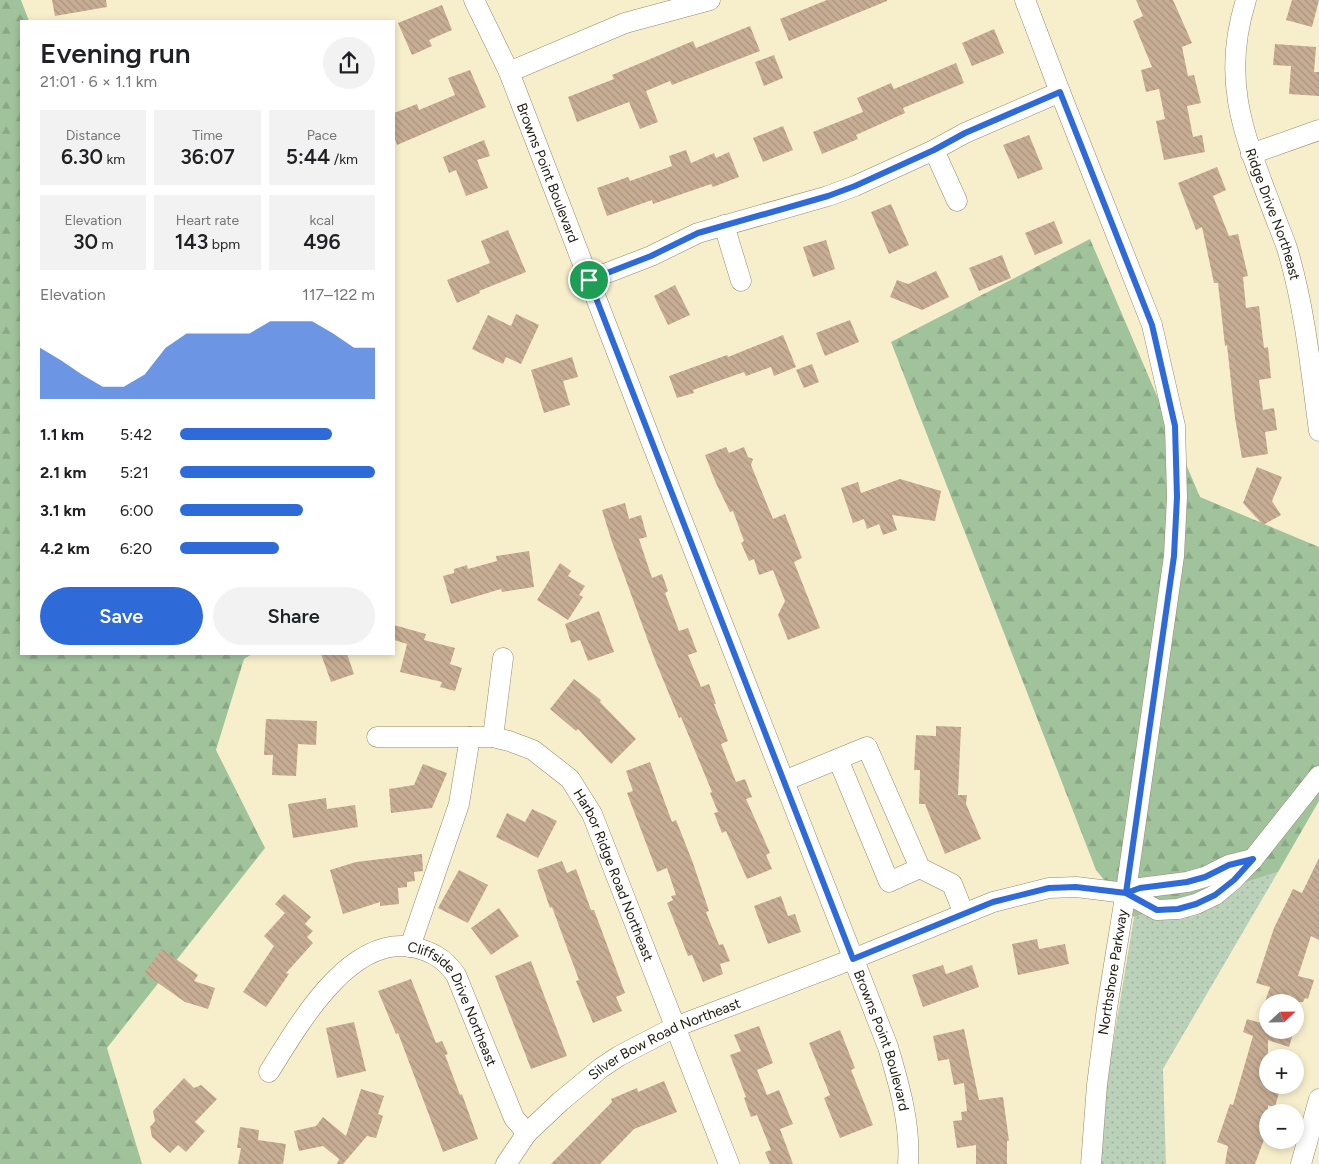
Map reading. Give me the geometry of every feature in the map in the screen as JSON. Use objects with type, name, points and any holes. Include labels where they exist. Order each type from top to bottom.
[{"type":"street","name":"Browns Point Boulevard","points":[[474,0],[509,72],[888,1047],[904,1105],[909,1153],[908,1164]]},
{"type":"street","points":[[509,72],[625,23],[710,0]]},
{"type":"street","name":"Northshore Parkway","points":[[1025,0],[1152,325],[1175,426],[1177,497],[1174,556],[1126,893],[1107,1008],[1097,1085],[1091,1164]]},
{"type":"street","name":"Ridge Drive Northeast","points":[[1246,0],[1240,18],[1236,43],[1234,78],[1237,102],[1251,154],[1286,248],[1301,306],[1319,431]]},
{"type":"street","points":[[589,280],[651,256],[698,233],[828,196],[855,186],[934,150],[965,133],[1060,92]]},
{"type":"street","points":[[1251,154],[1319,130]]},
{"type":"street","points":[[934,150],[957,201]]},
{"type":"street","points":[[724,225],[741,281]]},
{"type":"street","points":[[493,737],[503,658]]},
{"type":"street","name":"Harbor Ridge Road Northeast","points":[[377,737],[493,737],[533,750],[570,779],[592,814],[729,1164]]},
{"type":"street","points":[[410,947],[459,804],[470,737]]},
{"type":"street","points":[[784,781],[867,747],[920,868],[952,884],[964,914]]},
{"type":"street","points":[[838,759],[889,882],[920,868]]},
{"type":"street","points":[[853,959],[993,902],[1049,888],[1076,887],[1126,893],[1140,888],[1187,882],[1205,877],[1229,865],[1253,859],[1319,776]]},
{"type":"street","name":"Cliffside Drive Northeast","points":[[269,1072],[308,1011],[343,971],[355,962],[391,946],[426,950],[440,957],[456,974],[514,1118],[527,1133]]},
{"type":"street","name":"Silver Bow Road Northeast","points":[[506,1164],[527,1133],[561,1101],[601,1068],[619,1056],[675,1027],[853,959]]},
{"type":"street","points":[[1301,1164],[1319,1099]]},
{"type":"green space","points":[[0,0],[21,0],[29,20],[20,20],[20,655],[250,655],[244,659],[216,750],[265,848],[107,1048],[142,1164],[0,1164]]},
{"type":"green space","points":[[1090,239],[1200,497],[1319,547],[1319,801],[1278,872],[1134,917],[1096,870],[891,342]]},
{"type":"green space","points":[[1278,872],[1163,1069],[1166,1164],[1093,1164],[1134,917]]},
{"type":"building","points":[[52,0],[106,0],[107,7],[55,16]]},
{"type":"building","points":[[827,0],[887,1],[789,41],[780,19]]},
{"type":"building","points":[[1136,0],[1173,0],[1192,43],[1182,47],[1188,76],[1194,75],[1201,103],[1187,106],[1193,137],[1202,135],[1205,152],[1164,160],[1156,121],[1165,119],[1159,89],[1146,92],[1141,70],[1152,67],[1133,21],[1143,16]]},
{"type":"building","points":[[1292,0],[1319,0],[1312,27],[1286,20]]},
{"type":"building","points":[[442,5],[452,30],[429,40],[432,46],[412,55],[398,23]]},
{"type":"building","points":[[750,26],[760,51],[672,85],[670,81],[646,91],[658,122],[640,129],[629,102],[577,122],[568,97],[614,79],[612,75],[693,41],[696,48]]},
{"type":"building","points":[[994,29],[1004,53],[972,66],[962,43]]},
{"type":"building","points":[[1275,44],[1316,47],[1314,72],[1319,72],[1319,96],[1289,94],[1291,66],[1273,65]]},
{"type":"building","points":[[774,55],[783,78],[764,86],[755,62]]},
{"type":"building","points":[[956,63],[964,83],[903,108],[905,113],[856,135],[858,139],[822,154],[813,132],[863,112],[857,98],[891,83],[894,89]]},
{"type":"building","points":[[470,70],[486,107],[397,145],[395,139],[395,113],[417,104],[419,110],[455,95],[448,78]]},
{"type":"building","points":[[783,126],[793,150],[763,162],[753,138]]},
{"type":"building","points":[[1029,135],[1043,169],[1018,179],[1003,145]]},
{"type":"building","points":[[484,140],[490,156],[477,160],[488,188],[466,196],[456,170],[449,173],[443,157]]},
{"type":"building","points":[[686,150],[691,163],[714,153],[716,158],[729,152],[739,177],[713,187],[711,184],[653,204],[652,200],[607,216],[597,188],[628,177],[630,181],[672,166],[669,156]]},
{"type":"building","points":[[1217,167],[1226,190],[1213,196],[1229,236],[1238,234],[1248,276],[1243,277],[1246,308],[1259,306],[1264,348],[1268,347],[1271,378],[1259,380],[1263,410],[1274,408],[1277,430],[1265,432],[1268,454],[1242,458],[1235,418],[1227,345],[1225,346],[1218,283],[1214,283],[1202,227],[1196,230],[1178,183]]},
{"type":"building","points":[[891,204],[909,245],[889,254],[871,212]]},
{"type":"building","points":[[1054,221],[1063,243],[1035,255],[1025,233]]},
{"type":"building","points":[[508,230],[526,272],[479,291],[480,293],[457,303],[447,280],[490,263],[481,241]]},
{"type":"building","points":[[826,240],[835,269],[813,277],[803,247]]},
{"type":"building","points":[[1002,255],[1011,278],[979,291],[969,268]]},
{"type":"building","points":[[936,271],[949,297],[922,310],[890,297],[897,280],[908,284]]},
{"type":"building","points":[[675,285],[690,315],[668,325],[654,296]]},
{"type":"building","points":[[516,314],[539,325],[521,364],[506,357],[503,364],[472,349],[488,315],[511,326]]},
{"type":"building","points":[[850,320],[859,342],[825,356],[816,333]]},
{"type":"building","points":[[783,335],[796,367],[774,376],[771,367],[746,376],[744,372],[693,390],[694,393],[677,398],[669,376],[727,355],[728,357]]},
{"type":"building","points":[[572,357],[578,377],[563,381],[570,405],[544,413],[531,370]]},
{"type":"building","points":[[812,364],[819,382],[804,388],[796,370]]},
{"type":"building","points":[[726,447],[729,453],[744,447],[748,457],[753,459],[751,465],[773,519],[785,514],[802,558],[794,562],[820,628],[788,640],[778,615],[785,601],[773,570],[759,575],[754,559],[749,561],[741,543],[744,541],[733,511],[730,512],[705,455]]},
{"type":"building","points":[[1257,467],[1282,477],[1272,501],[1281,515],[1263,525],[1243,503]]},
{"type":"building","points":[[900,479],[941,491],[935,521],[892,515],[897,530],[883,535],[879,524],[867,529],[864,519],[853,523],[841,488],[858,482],[861,493]]},
{"type":"building","points":[[625,503],[629,519],[641,515],[647,537],[639,539],[652,578],[662,574],[668,591],[665,593],[679,631],[688,628],[697,652],[688,655],[701,687],[709,684],[716,704],[714,704],[728,741],[721,744],[736,782],[745,779],[752,797],[746,799],[770,853],[766,855],[772,869],[747,879],[726,831],[722,833],[714,813],[718,812],[710,793],[712,792],[655,660],[612,542],[602,510]]},
{"type":"building","points":[[529,551],[534,587],[502,592],[501,589],[451,604],[443,576],[454,573],[454,569],[467,565],[468,569],[497,561],[496,556]]},
{"type":"building","points":[[560,563],[571,571],[568,576],[585,586],[579,595],[583,597],[568,620],[537,600]]},
{"type":"building","points":[[599,611],[614,652],[588,661],[580,640],[571,643],[565,624]]},
{"type":"building","points":[[395,625],[426,634],[424,640],[455,648],[450,664],[462,668],[455,691],[440,687],[442,682],[400,672],[407,644],[395,640]]},
{"type":"building","points":[[321,655],[347,655],[354,674],[331,682]]},
{"type":"building","points":[[574,679],[601,700],[600,702],[636,739],[611,764],[578,729],[576,731],[550,709]]},
{"type":"building","points":[[266,719],[317,721],[316,745],[298,744],[296,776],[272,775],[273,755],[264,755]]},
{"type":"building","points":[[936,726],[961,727],[958,795],[967,795],[966,804],[981,839],[945,854],[925,804],[919,804],[920,770],[914,770],[916,735],[936,736]]},
{"type":"building","points":[[650,762],[672,822],[676,820],[693,863],[709,911],[706,912],[719,945],[723,944],[730,961],[720,964],[723,974],[703,982],[692,955],[688,956],[667,903],[673,900],[671,896],[676,895],[667,868],[657,872],[627,793],[633,791],[626,771]]},
{"type":"building","points":[[423,764],[447,773],[432,808],[391,813],[389,789],[414,785]]},
{"type":"building","points":[[326,798],[327,809],[355,805],[358,827],[293,838],[288,804]]},
{"type":"building","points":[[532,809],[557,821],[538,858],[496,837],[507,813],[525,822]]},
{"type":"building","points":[[422,854],[423,871],[414,872],[415,881],[407,882],[407,887],[398,888],[399,904],[380,906],[380,902],[343,914],[330,870],[356,862]]},
{"type":"building","points":[[1319,858],[1319,940],[1311,936],[1298,976],[1314,980],[1308,999],[1305,998],[1304,1000],[1304,994],[1268,994],[1270,987],[1256,983],[1274,928],[1293,889],[1302,893]]},
{"type":"building","points":[[562,861],[567,873],[576,869],[591,910],[594,910],[625,993],[616,997],[622,1011],[593,1023],[576,981],[579,980],[537,870]]},
{"type":"building","points":[[459,870],[488,885],[468,923],[438,908]]},
{"type":"building","points":[[284,894],[311,917],[305,924],[313,931],[307,937],[313,943],[286,973],[289,974],[266,1007],[243,992],[274,946],[264,936],[285,913],[275,904]]},
{"type":"building","points":[[781,896],[788,916],[795,914],[801,932],[768,944],[754,906]]},
{"type":"building","points":[[499,908],[519,936],[491,955],[471,928]]},
{"type":"building","points":[[1037,939],[1039,949],[1065,944],[1069,964],[1018,975],[1012,944]]},
{"type":"building","points":[[162,949],[198,975],[194,981],[215,988],[208,1009],[185,1002],[144,973]]},
{"type":"building","points":[[531,961],[567,1056],[531,1069],[495,976]]},
{"type":"building","points":[[943,965],[946,974],[972,965],[979,987],[923,1007],[912,975]]},
{"type":"building","points":[[411,979],[436,1043],[442,1041],[448,1054],[445,1055],[460,1095],[462,1094],[478,1139],[443,1152],[398,1033],[396,1034],[378,991]]},
{"type":"building","points":[[1247,1019],[1259,1022],[1259,1039],[1291,1039],[1289,1047],[1268,1040],[1268,1049],[1259,1049],[1259,1094],[1279,1094],[1276,1104],[1259,1104],[1259,1149],[1261,1149],[1255,1164],[1225,1164],[1228,1146],[1217,1142],[1230,1104],[1233,1105],[1253,1036],[1243,1032]]},
{"type":"building","points":[[354,1022],[366,1071],[337,1078],[326,1028]]},
{"type":"building","points":[[759,1026],[773,1063],[757,1070],[767,1095],[779,1090],[793,1124],[780,1129],[793,1164],[770,1164],[765,1152],[771,1150],[757,1115],[751,1117],[744,1098],[746,1097],[730,1055],[741,1051],[734,1035]]},
{"type":"building","points":[[964,1029],[979,1100],[1003,1097],[1009,1141],[1007,1141],[1007,1164],[976,1164],[976,1145],[957,1148],[953,1121],[962,1120],[961,1112],[967,1111],[964,1083],[954,1085],[949,1059],[938,1061],[933,1036]]},
{"type":"building","points":[[840,1030],[855,1068],[851,1070],[873,1125],[840,1138],[824,1098],[830,1095],[809,1043]]},
{"type":"building","points":[[184,1078],[194,1088],[201,1085],[217,1099],[195,1122],[205,1131],[186,1152],[178,1145],[170,1153],[152,1137],[150,1127],[155,1121],[153,1111]]},
{"type":"building","points":[[664,1081],[677,1112],[634,1129],[600,1164],[551,1164],[612,1102],[611,1099],[637,1088],[638,1092]]},
{"type":"building","points":[[361,1089],[384,1096],[378,1114],[383,1116],[376,1138],[367,1136],[343,1164],[337,1164],[339,1159],[323,1146],[299,1151],[294,1131],[316,1126],[323,1117],[346,1136]]},
{"type":"building","points":[[240,1127],[259,1130],[258,1140],[286,1144],[283,1164],[238,1164],[241,1148],[237,1148]]},
{"type":"route","points":[[589,280],[651,256],[698,233],[828,196],[855,186],[934,150],[965,133],[1060,92],[1152,325],[1175,426],[1177,497],[1174,556],[1154,684],[1126,893],[1140,888],[1187,882],[1205,877],[1229,865],[1253,859],[1234,880],[1215,895],[1196,904],[1178,909],[1157,910],[1126,893],[1076,887],[1049,888],[993,902],[853,959],[589,280]]}]
